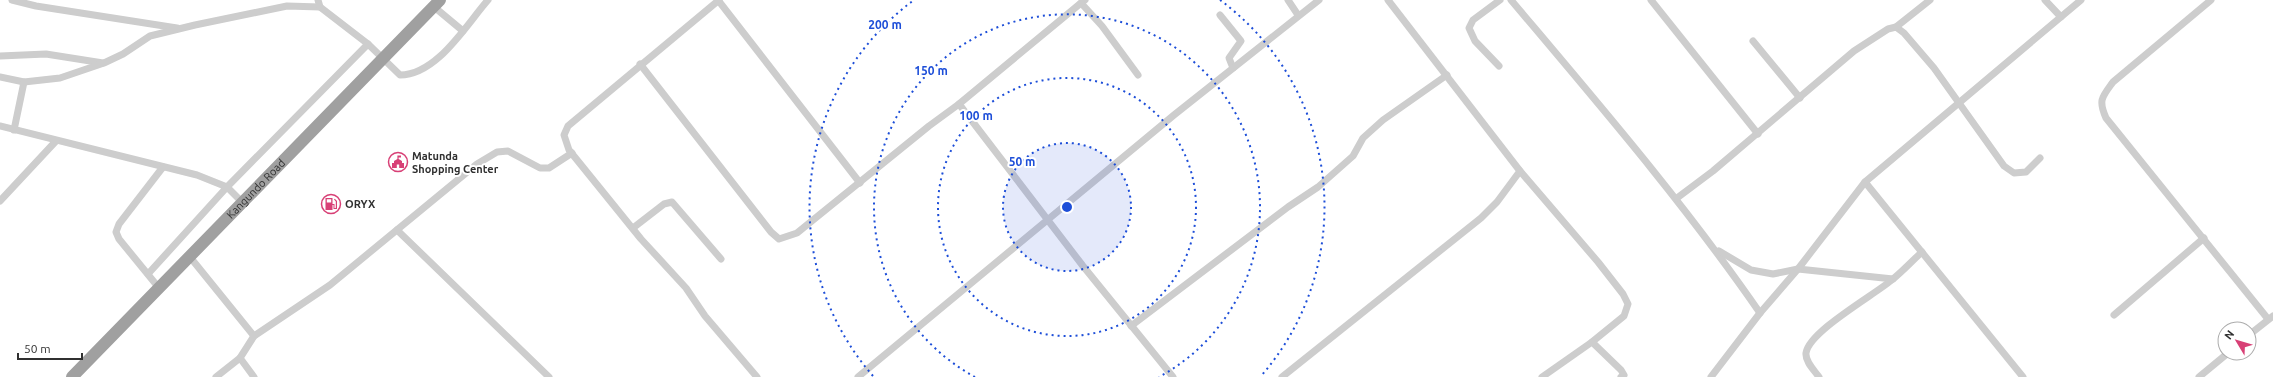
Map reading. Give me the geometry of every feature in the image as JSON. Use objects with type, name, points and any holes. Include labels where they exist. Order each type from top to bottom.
[{"type":"highway","name":"Kangundo Road","points":[[72,377],[436,3]]},
{"type":"street","points":[[12,0],[36,6],[181,29]]},
{"type":"street","points":[[0,77],[24,82],[60,78],[104,63],[123,54],[150,36],[287,3],[319,4],[383,57],[392,69],[400,74],[406,75],[440,56],[488,0]]},
{"type":"street","points":[[757,377],[705,316],[686,288],[633,228],[572,153],[565,143],[564,135],[568,126],[640,64],[719,0],[860,183]]},
{"type":"street","points":[[1288,0],[1298,15]]},
{"type":"street","points":[[858,377],[960,291],[1050,220],[1298,15],[1319,0]]},
{"type":"street","points":[[1388,0],[1520,171],[1598,262],[1623,294],[1628,304],[1624,316],[1592,342],[1542,377]]},
{"type":"street","points":[[1499,66],[1475,41],[1469,28],[1473,20],[1500,0]]},
{"type":"street","points":[[1511,0],[1677,198],[1717,250],[1760,313]]},
{"type":"street","points":[[1651,0],[1758,134]]},
{"type":"street","points":[[1677,198],[1758,134],[1854,52],[1888,30],[1896,27],[1930,0]]},
{"type":"street","points":[[2045,0],[2061,17]]},
{"type":"street","points":[[1711,377],[1760,313],[1798,269],[1865,182],[2082,0]]},
{"type":"street","points":[[2211,0],[2113,82],[2102,98],[2101,106],[2106,118],[2271,318],[2257,329]]},
{"type":"street","points":[[640,64],[771,232],[779,239],[797,233],[929,126],[960,104],[1083,2],[1138,75]]},
{"type":"street","points":[[436,3],[463,31]]},
{"type":"street","points":[[1220,15],[1242,41],[1229,58],[1233,68]]},
{"type":"street","points":[[1896,27],[1904,33],[1929,62],[1960,102],[1980,135],[2004,166],[2014,173],[2026,172],[2040,158]]},
{"type":"street","points":[[1753,41],[1800,98]]},
{"type":"street","points":[[148,274],[227,187],[368,44]]},
{"type":"street","points":[[0,56],[46,54],[104,63]]},
{"type":"street","points":[[1131,326],[1288,207],[1318,187],[1348,160],[1362,138],[1383,120],[1447,75]]},
{"type":"street","points":[[14,130],[24,82]]},
{"type":"street","points":[[960,104],[1131,326],[1173,377]]},
{"type":"street","points":[[0,126],[197,175],[227,187],[242,202]]},
{"type":"street","points":[[0,201],[56,141]]},
{"type":"street","points":[[216,377],[240,358],[254,336],[330,284],[476,164],[496,152],[508,151],[540,168],[549,168],[572,153]]},
{"type":"street","points":[[159,288],[119,239],[116,232],[119,224],[163,167]]},
{"type":"street","points":[[1282,377],[1481,218],[1497,202],[1520,171]]},
{"type":"street","points":[[1865,182],[2023,377]]},
{"type":"street","points":[[633,228],[664,204],[672,202],[721,259]]},
{"type":"street","points":[[397,230],[549,377]]},
{"type":"street","points":[[2114,315],[2204,238]]},
{"type":"street","points":[[1717,250],[1751,270],[1773,274],[1798,269],[1893,280]]},
{"type":"street","points":[[1819,377],[1806,358],[1806,352],[1812,341],[1839,317],[1893,280],[1922,252]]},
{"type":"street","points":[[190,257],[254,336]]},
{"type":"street","points":[[1592,342],[1621,370],[1624,375],[1622,377]]},
{"type":"street","points":[[240,358],[254,377]]},
{"type":"street","points":[[2199,377],[2218,361]]},
{"type":"place","name":"Matunda Shopping Center","points":[[398,162]]},
{"type":"place","name":"ORYX","points":[[331,204]]}]
